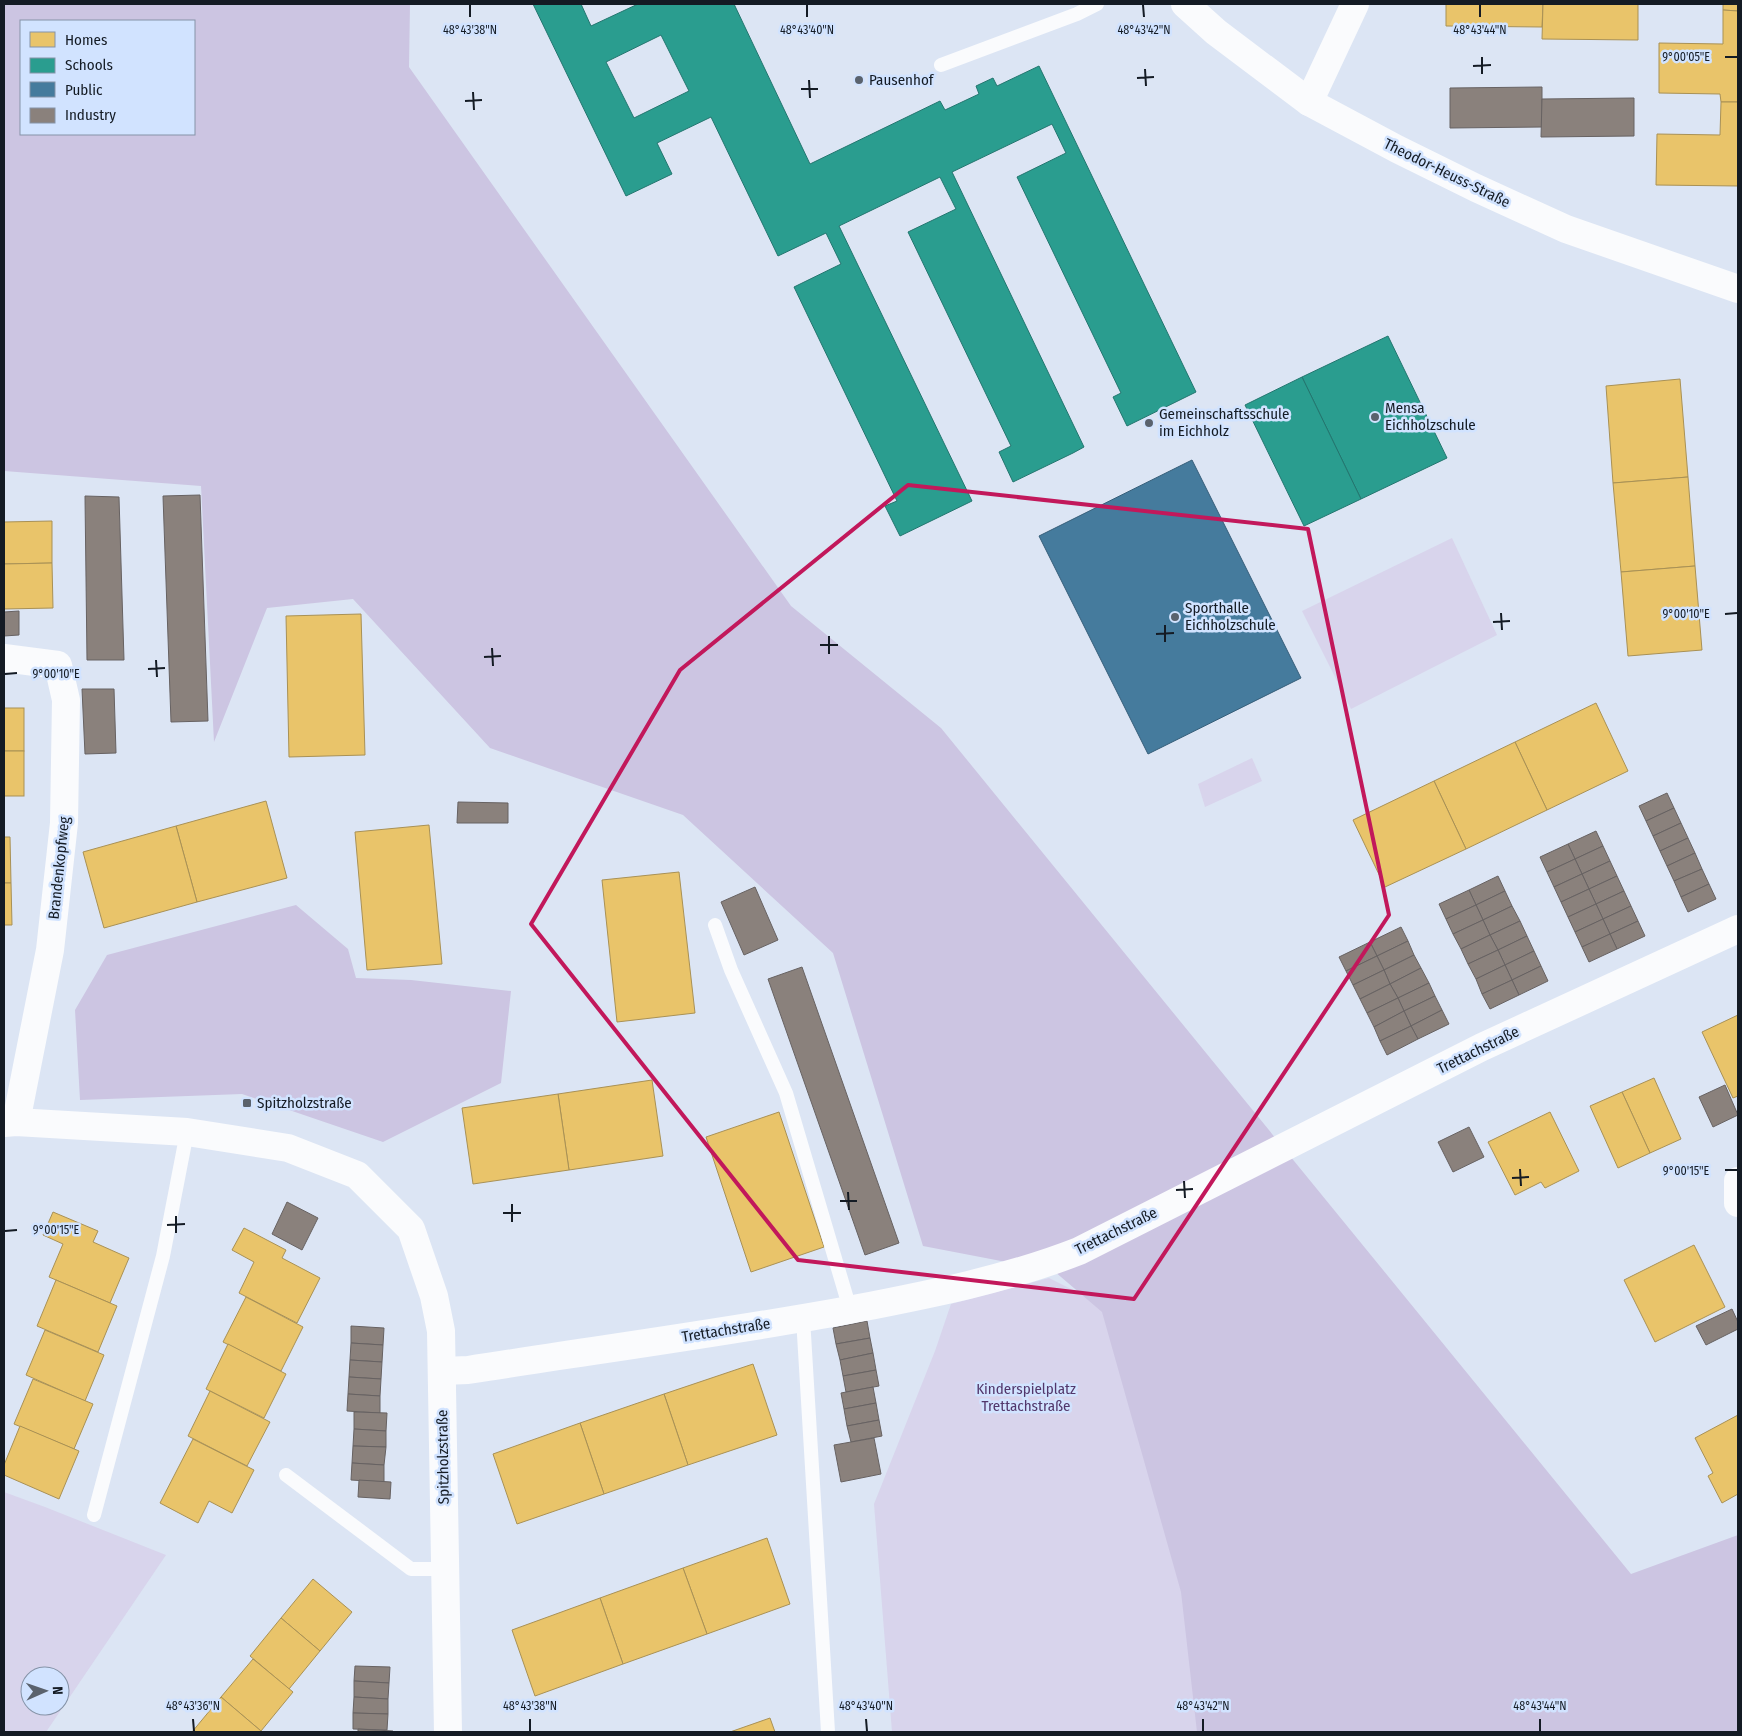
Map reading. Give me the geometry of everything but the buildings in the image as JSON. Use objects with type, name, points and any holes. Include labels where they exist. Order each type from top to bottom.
[{"type":"street","name":"Theodor-Heuss-Straße","points":[[1185,4],[1216,32],[1309,102],[1476,188],[1566,229],[1738,289]]},
{"type":"street","points":[[1309,102],[1355,4]]},
{"type":"street","name":"Brandenkopfweg","points":[[4,658],[58,665],[66,700],[64,823],[50,950],[10,1123]]},
{"type":"street","name":"Trettachstraße","points":[[442,1370],[468,1370],[803,1318],[1013,1274],[1079,1251],[1482,1047],[1738,929]]},
{"type":"street","name":"Spitzholzstraße","points":[[10,1123],[187,1132],[288,1148],[357,1176],[411,1229],[434,1296],[441,1331],[448,1732]]},
{"type":"street","points":[[1738,1181],[1738,1203]]},
{"type":"lane","points":[[941,65],[1077,14],[1097,4]]},
{"type":"lane","points":[[715,925],[731,970],[786,1093],[850,1309]]},
{"type":"lane","points":[[94,1515],[163,1256],[187,1132]]},
{"type":"lane","points":[[803,1318],[828,1732]]},
{"type":"lane","points":[[286,1475],[410,1569],[444,1569]]},
{"type":"highlighted area","points":[[908,485],[1308,529],[1389,915],[1134,1299],[798,1260],[531,924],[680,670]]},
{"type":"green space","points":[[1452,538],[1497,635],[1351,709],[1302,611]]},
{"type":"green space","points":[[1252,758],[1262,781],[1205,807],[1198,784]]},
{"type":"green space","name":"Kinderspielplatz Trettachstraße","points":[[1049,1278],[1105,1306],[1192,1593],[1212,1732],[892,1732],[874,1504],[935,1351],[951,1304]]},
{"type":"green space","points":[[4,1492],[166,1555],[70,1697],[70,1666],[20,1666],[20,1716],[57,1716],[46,1732],[4,1732]]},
{"type":"shaded area","points":[[4,4],[410,4],[409,67],[791,606],[941,728],[1631,1574],[1738,1535],[1738,1732],[1197,1732],[1181,1592],[1102,1312],[1054,1271],[923,1246],[833,953],[683,815],[490,748],[353,599],[267,608],[214,742],[201,486],[4,471]]},
{"type":"shaded area","points":[[296,905],[348,949],[356,978],[411,980],[511,991],[501,1083],[383,1142],[242,1094],[80,1100],[75,1010],[107,955]]},
{"type":"place","name":"Pausenhof","points":[[859,80]]},
{"type":"place","name":"Mensa Eichholzschule","points":[[1375,417]]},
{"type":"place","name":"Gemeinschaftsschule im Eichholz","points":[[1149,423]]},
{"type":"place","name":"Sporthalle Eichholzschule","points":[[1175,617]]},
{"type":"place","name":"Spitzholzstraße","points":[[247,1103]]}]
